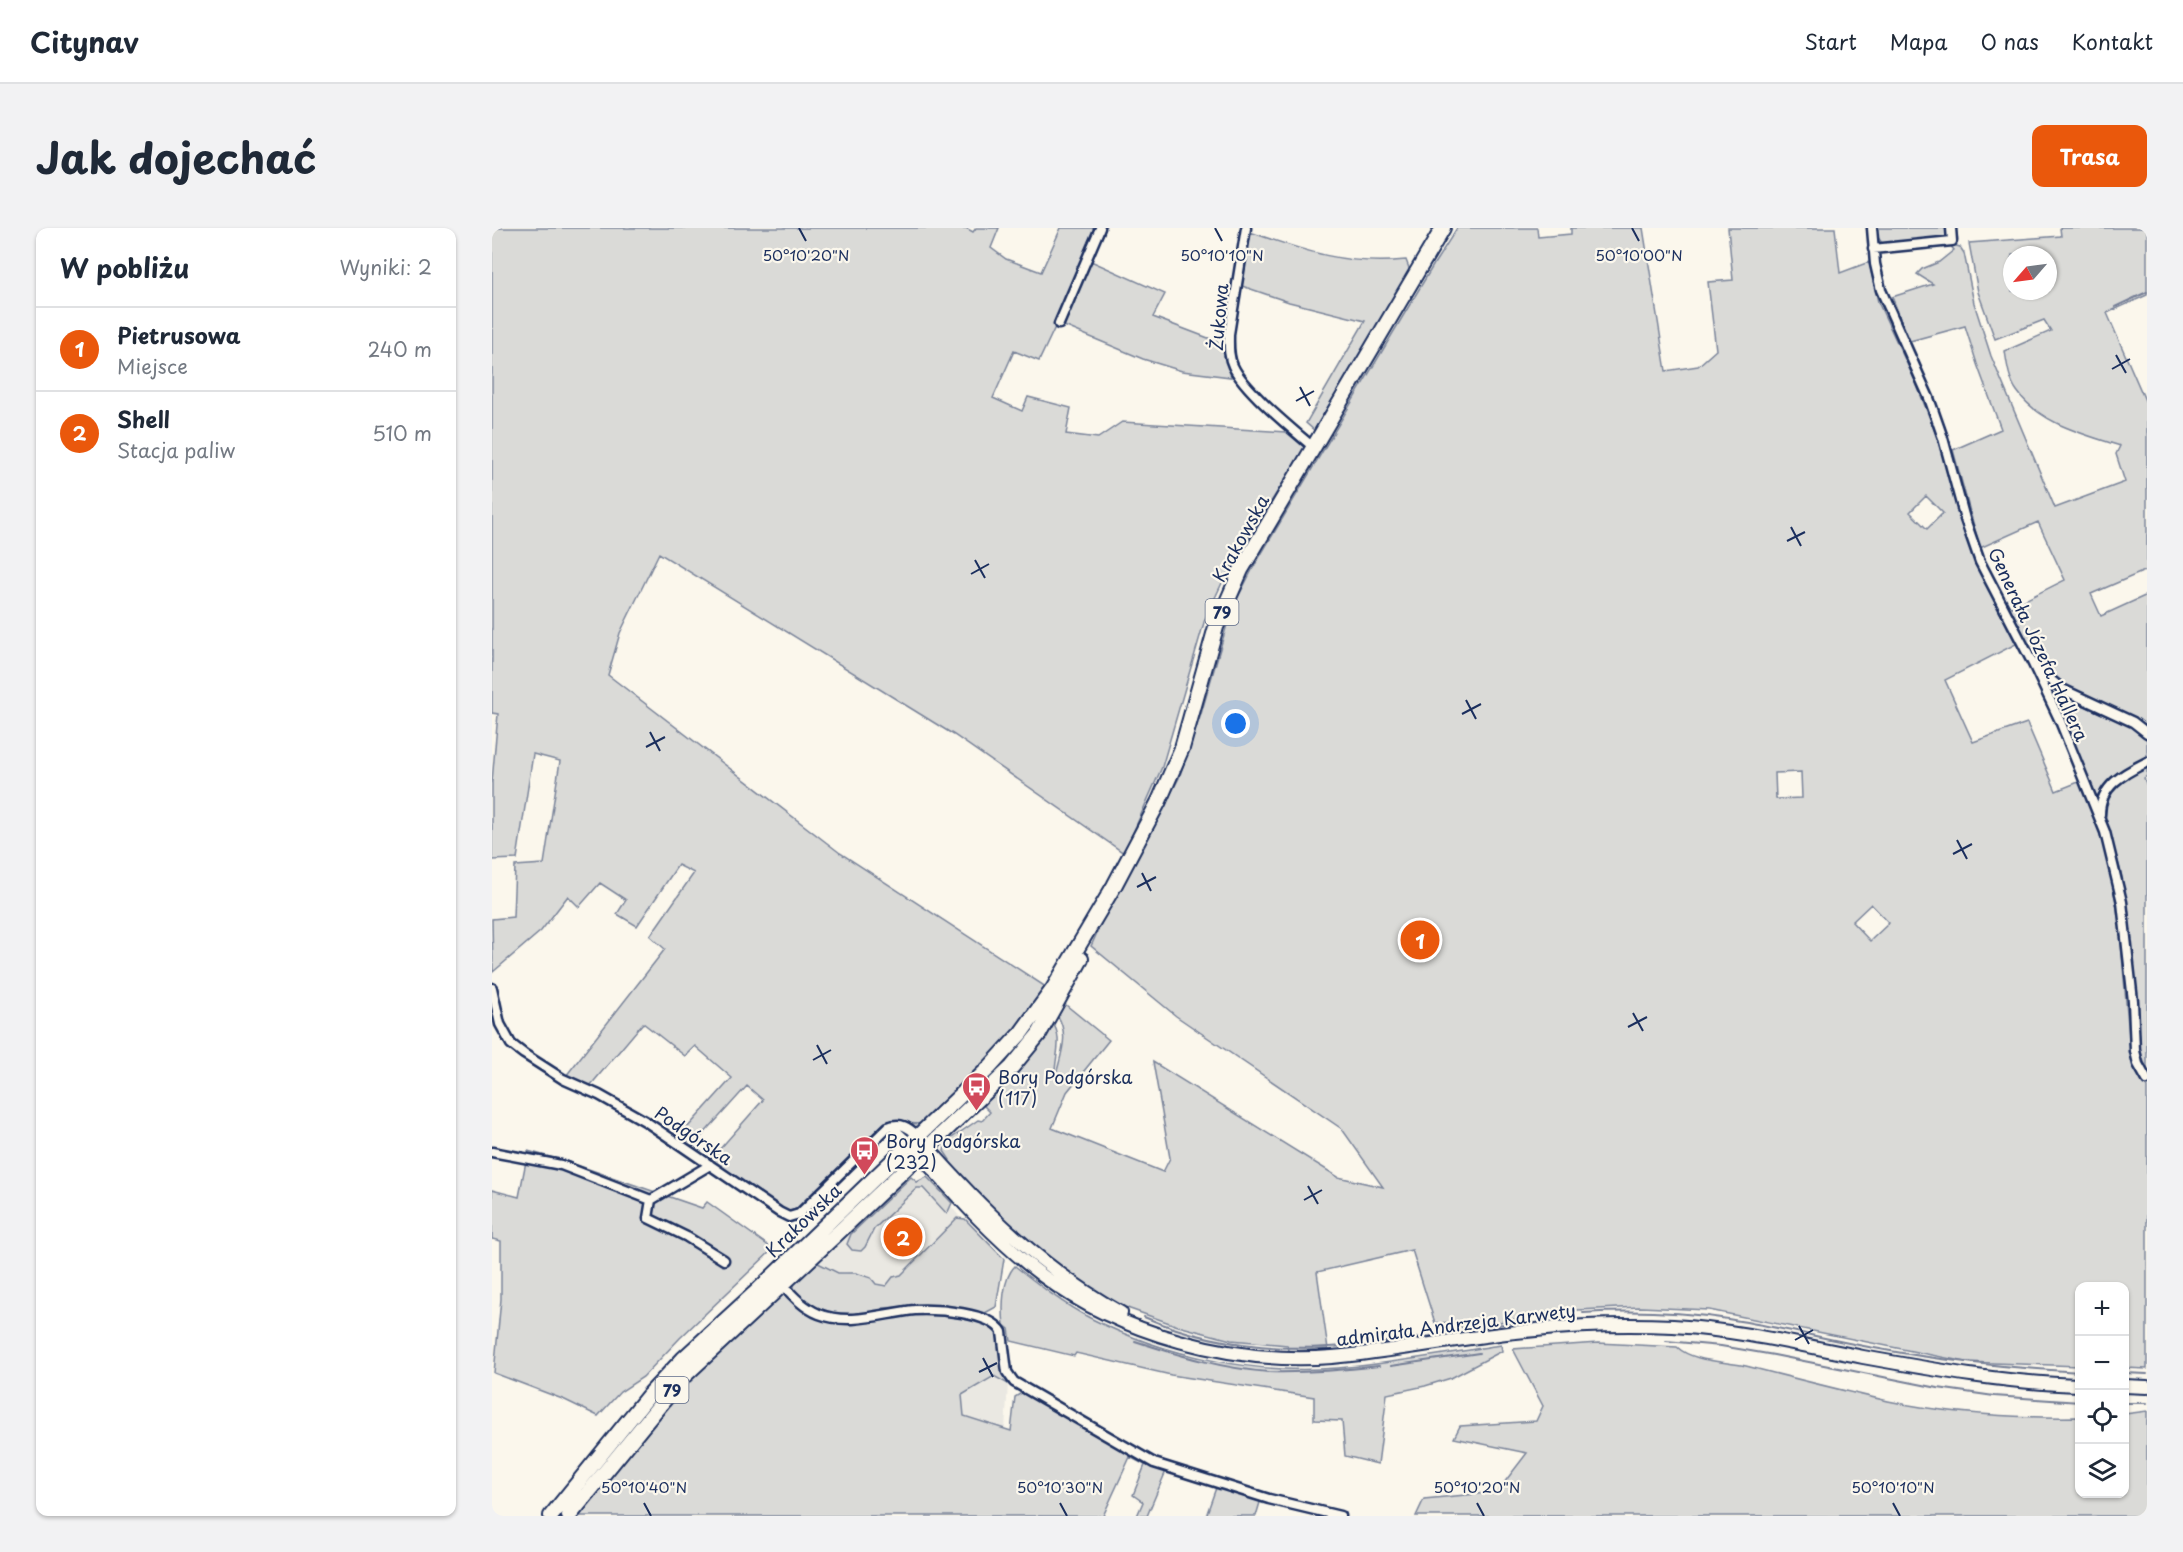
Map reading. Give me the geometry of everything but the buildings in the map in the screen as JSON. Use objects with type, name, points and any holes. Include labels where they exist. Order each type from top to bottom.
[{"type":"main road","name":"Krakowska","points":[[551,1516],[675,1367],[989,1068],[1021,1033],[1053,989],[1114,886],[1159,801],[1178,758],[1216,627],[1231,589],[1443,228]]},
{"type":"main road","name":"Krakowska","points":[[568,1516],[682,1378],[1006,1074],[1035,1040],[1093,937],[1114,886]]},
{"type":"main road","name":"admirała Andrzeja Karwety","points":[[914,1140],[1022,1244],[1089,1294],[1160,1333]]},
{"type":"main road","name":"admirała Andrzeja Karwety","points":[[924,1152],[933,1169],[1000,1238],[1042,1275],[1073,1296],[1108,1315],[1132,1325],[1206,1347],[1296,1358],[1331,1357],[1538,1329],[1625,1325],[1671,1326],[1725,1330],[1965,1374],[2075,1386]]},
{"type":"main road","points":[[903,1172],[920,1168],[933,1169]]},
{"type":"main road","points":[[2129,1386],[2147,1387]]},
{"type":"street","points":[[1059,324],[1100,228]]},
{"type":"street","name":"Żukowa","points":[[1246,228],[1230,334],[1230,358],[1239,377],[1313,447]]},
{"type":"street","name":"Generała Józefa Hallera","points":[[1872,228],[1876,274],[1881,290],[1929,398],[1980,562],[2060,721],[2100,818],[2115,866],[2122,902],[2133,1001],[2135,1051],[2138,1064],[2147,1080]]},
{"type":"street","points":[[1873,249],[1952,241],[1951,228]]},
{"type":"street","name":"Generała Józefa Hallera","points":[[2033,664],[2062,689],[2133,722],[2147,733]]},
{"type":"street","points":[[2100,818],[2102,802],[2111,784],[2147,762]]},
{"type":"street","name":"Podgórska","points":[[492,988],[500,1024],[505,1035],[516,1048],[563,1079],[599,1095],[645,1121],[789,1217],[794,1216],[891,1126],[914,1140]]},
{"type":"street","points":[[492,1152],[561,1165],[651,1200]]},
{"type":"street","points":[[710,1165],[651,1200],[648,1218],[687,1237],[724,1260]]},
{"type":"street","points":[[783,1285],[804,1306],[819,1314],[838,1318],[871,1318],[917,1310],[967,1314],[990,1320],[999,1326],[1003,1337],[1007,1372],[1014,1382],[1122,1446],[1154,1463],[1182,1473],[1306,1509],[1340,1516]]},
{"type":"shaded area","points":[[492,228],[966,228],[973,232],[976,228],[999,228],[991,248],[1006,259],[1041,272],[1061,228],[1097,228],[1077,289],[1091,261],[1165,294],[1153,317],[1216,341],[1225,352],[1231,377],[1182,371],[1143,359],[1057,323],[1039,361],[1014,351],[993,398],[1022,411],[1028,397],[1071,408],[1066,434],[1098,438],[1122,422],[1286,432],[1305,448],[1245,543],[1205,619],[1162,767],[1124,853],[954,735],[659,553],[620,633],[608,675],[840,853],[1049,989],[1005,1042],[923,1123],[896,1121],[887,1124],[793,1213],[782,1210],[711,1159],[763,1100],[747,1086],[691,1148],[678,1138],[732,1078],[695,1046],[685,1056],[643,1023],[589,1087],[566,1076],[665,949],[650,936],[694,873],[678,865],[637,926],[617,914],[626,900],[600,883],[579,907],[568,896],[541,931],[493,972],[492,919],[513,917],[515,866],[544,864],[560,761],[533,754],[517,859],[492,860],[492,782],[498,714],[492,713]]},
{"type":"shaded area","points":[[1457,228],[1537,228],[1538,237],[1571,234],[1571,228],[1643,228],[1666,371],[1698,366],[1716,350],[1708,282],[1733,280],[1728,228],[1835,228],[1840,273],[1869,262],[1878,302],[1916,383],[1937,437],[1972,556],[2016,644],[1945,680],[1973,742],[2027,723],[2056,791],[2081,781],[2100,830],[2119,920],[2130,1048],[2135,1067],[2147,1088],[2147,1369],[2129,1368],[2129,1282],[2075,1282],[2075,1366],[1966,1362],[1709,1310],[1640,1307],[1557,1311],[1463,1329],[1457,1322],[1435,1323],[1412,1250],[1317,1272],[1328,1349],[1288,1351],[1287,1345],[1231,1340],[1178,1326],[1099,1296],[1026,1241],[1018,1229],[1009,1223],[948,1162],[950,1160],[944,1151],[946,1142],[978,1120],[982,1121],[990,1112],[984,1106],[1052,1022],[1058,1039],[1055,1071],[1057,1071],[1064,1035],[1057,1015],[1061,1001],[1109,1040],[1067,1092],[1052,1128],[1163,1172],[1170,1158],[1153,1062],[1338,1177],[1383,1187],[1342,1129],[1176,1016],[1091,946],[1117,889],[1136,861],[1179,778],[1201,714],[1231,611],[1253,568]],"holes":[[[1926,496],[1943,513],[1927,529],[1910,512]],[[1801,772],[1802,798],[1776,799],[1775,773]],[[1871,904],[1889,923],[1870,941],[1852,922]]]},
{"type":"shaded area","points":[[1876,228],[1948,228],[1948,238],[1882,243],[1877,236]]},
{"type":"shaded area","points":[[2060,228],[2147,228],[2147,295],[2107,313],[2147,405],[2147,570],[2091,594],[2101,616],[2147,595],[2147,726],[2062,684],[2050,675],[2031,651],[2009,608],[2065,580],[2038,522],[1980,548],[1953,450],[2001,429],[1965,326],[1910,341],[1892,297],[1933,284],[1917,274],[1922,269],[1939,262],[1954,250],[1949,244],[1960,247],[1964,253],[1974,303],[1991,356],[2055,508],[2125,482],[2116,454],[2120,446],[2050,420],[2027,402],[2014,387],[2005,351],[2051,331],[2044,320],[1995,339],[1978,292],[1969,243],[2061,236]]},
{"type":"shaded area","points":[[1250,232],[1308,251],[1345,259],[1406,260],[1409,268],[1408,277],[1314,430],[1306,423],[1365,321],[1289,302],[1242,286]]},
{"type":"shaded area","points":[[2043,681],[2076,702],[2135,728],[2147,740],[2147,757],[2120,772],[2099,796],[2092,794]]},
{"type":"shaded area","points":[[2147,767],[2147,776],[2144,778],[2147,786],[2147,1069],[2140,1043],[2125,893],[2107,823],[2106,806],[2116,786],[2127,777]]},
{"type":"shaded area","points":[[528,1151],[568,1162],[702,1208],[707,1202],[773,1249],[680,1338],[643,1377],[620,1392],[598,1416],[565,1400],[494,1373],[501,1299],[501,1241],[492,1239],[492,1190],[519,1197]]},
{"type":"shaded area","points":[[911,1177],[917,1182],[927,1177],[952,1203],[947,1214],[923,1188],[917,1188],[874,1229],[861,1251],[852,1250],[847,1244],[851,1234]]},
{"type":"shaded area","points":[[920,1187],[947,1213],[951,1206],[959,1216],[901,1275],[893,1277],[886,1286],[845,1272],[838,1273],[816,1262],[851,1234],[848,1240],[852,1250],[861,1251],[874,1229],[913,1190]]},
{"type":"shaded area","points":[[957,1218],[965,1219],[1004,1259],[996,1307],[985,1313],[976,1314],[918,1306],[883,1308],[884,1320],[912,1314],[934,1314],[974,1320],[994,1328],[1001,1338],[1008,1384],[994,1376],[962,1395],[964,1416],[1011,1431],[1015,1397],[1023,1392],[1152,1466],[1166,1471],[1147,1516],[1137,1516],[1143,1502],[1133,1495],[1145,1465],[1130,1457],[1103,1516],[575,1516],[675,1393],[780,1293],[803,1308],[794,1291],[794,1282],[816,1262],[838,1273],[856,1273],[871,1278],[876,1284],[886,1286],[893,1277],[901,1275]]},
{"type":"shaded area","points":[[1015,1266],[1042,1287],[1090,1318],[1149,1343],[1211,1360],[1242,1365],[1306,1369],[1379,1364],[1501,1345],[1502,1351],[1451,1378],[1387,1394],[1378,1464],[1345,1456],[1342,1421],[1314,1420],[1314,1397],[1171,1375],[1011,1341],[1009,1329],[1004,1325],[1003,1302],[1005,1286]]},
{"type":"shaded area","points":[[1598,1343],[1677,1347],[1691,1356],[1746,1366],[1888,1401],[1959,1412],[2007,1416],[2075,1417],[2075,1498],[2129,1498],[2129,1413],[2147,1411],[2147,1516],[1416,1516],[1424,1499],[1497,1492],[1527,1453],[1454,1438],[1460,1426],[1536,1421],[1543,1406],[1513,1349]]},
{"type":"shaded area","points":[[994,1376],[1008,1384],[1005,1429],[964,1416],[961,1395]]},
{"type":"shaded area","points":[[1217,1485],[1261,1499],[1256,1516],[1206,1516]]},
{"type":"waterway","points":[[2115,307],[2147,292]]},
{"type":"waterway","points":[[1583,1313],[1656,1312],[1710,1317],[1748,1322],[1934,1358],[2075,1372]]},
{"type":"waterway","points":[[1144,1317],[1184,1332],[1223,1341],[1298,1348],[1335,1347],[1454,1333]]},
{"type":"waterway","points":[[1463,1331],[1526,1320]]},
{"type":"waterway","points":[[1135,1341],[1201,1361],[1269,1372],[1310,1372],[1379,1366]]},
{"type":"waterway","points":[[1666,1341],[1721,1346],[1774,1355],[1938,1388],[1994,1396],[2075,1402]]},
{"type":"waterway","points":[[1391,1366],[1479,1353]]},
{"type":"waterway","points":[[2129,1373],[2147,1374]]},
{"type":"waterway","points":[[2129,1403],[2147,1403]]},
{"type":"place","name":"Pietrusowa","points":[[1420,940]]},
{"type":"place","name":"Bory Podgórska (117)","points":[[977,1112]]},
{"type":"place","name":"Bory Podgórska (232)","points":[[865,1176]]},
{"type":"place","name":"Shell","points":[[903,1237]]}]
